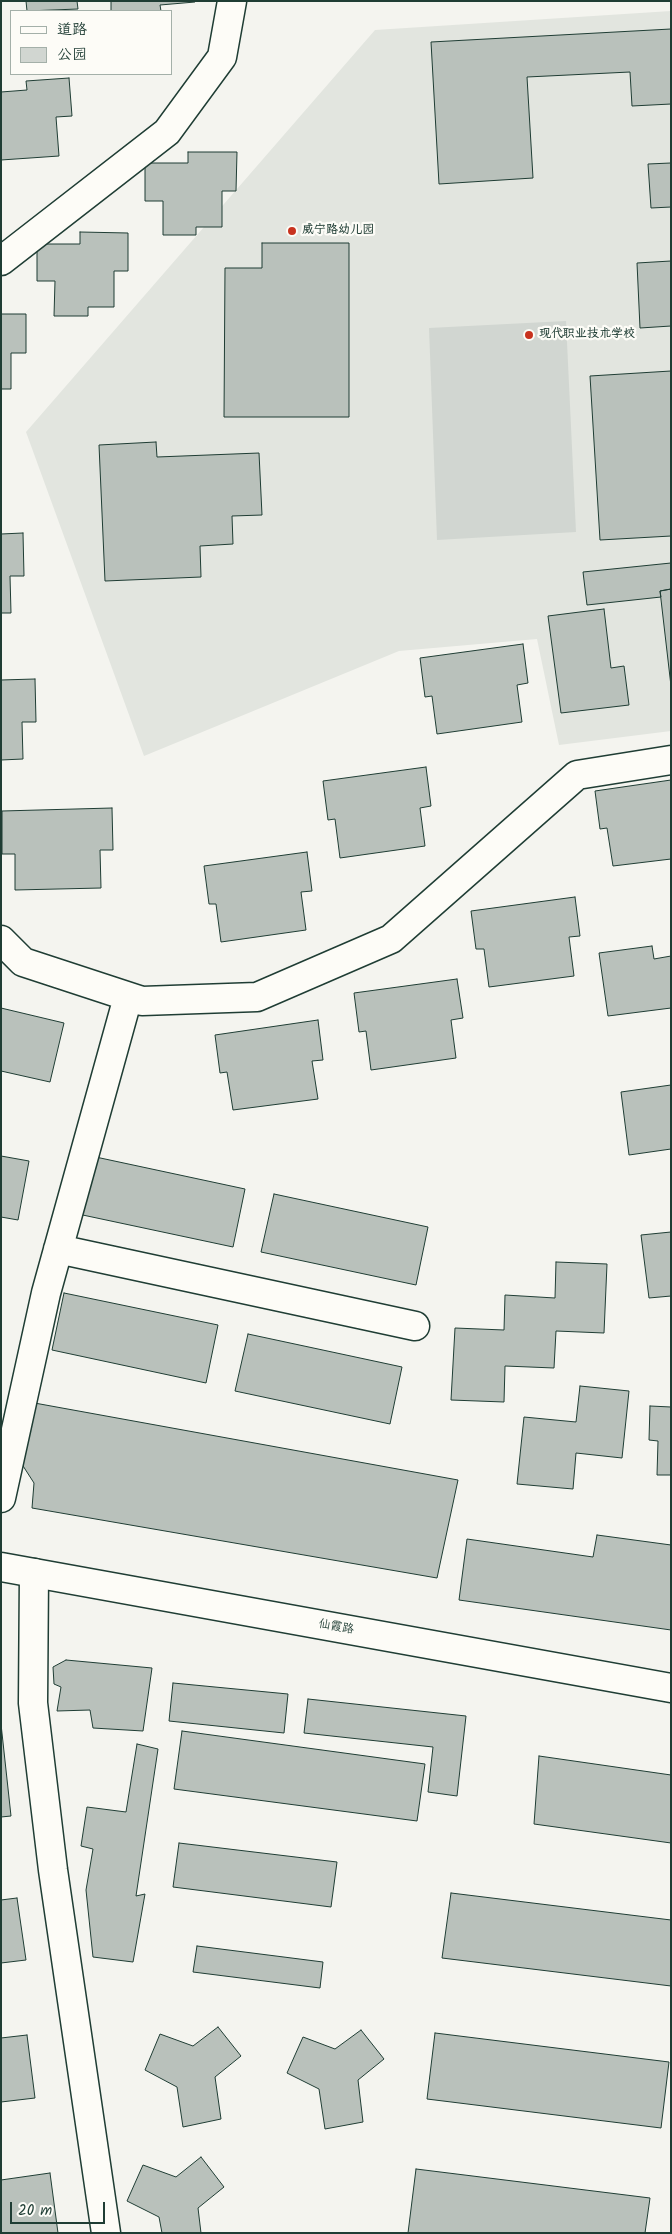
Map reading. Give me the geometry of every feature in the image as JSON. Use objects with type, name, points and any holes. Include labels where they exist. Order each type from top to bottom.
[{"type":"street","points":[[1,261],[167,132],[222,57],[232,1]]},
{"type":"street","points":[[1,940],[23,962],[142,1001],[257,998],[391,940],[576,775],[671,760]]},
{"type":"street","points":[[1,1498],[46,1293],[128,997]]},
{"type":"street","points":[[58,1249],[415,1326]]},
{"type":"street","name":"仙霞路","points":[[1,1567],[671,1688]]},
{"type":"street","points":[[34,1573],[32,1703],[53,1870],[106,2233]]},
{"type":"shaded area","points":[[671,11],[671,731],[559,745],[537,639],[399,651],[144,756],[26,432],[375,30]]},
{"type":"green space","points":[[566,321],[576,532],[437,540],[429,328]]},
{"type":"building","points":[[26,1],[77,1],[78,9],[52,10],[27,10]]},
{"type":"building","points":[[111,1],[195,2],[160,5],[161,10],[111,10]]},
{"type":"building","points":[[671,29],[671,104],[632,106],[630,72],[527,77],[533,178],[439,184],[431,42]]},
{"type":"building","points":[[69,78],[72,116],[56,117],[59,156],[1,160],[1,92],[27,90],[26,81]]},
{"type":"building","points":[[188,152],[237,152],[236,191],[222,191],[222,227],[196,227],[196,235],[163,235],[163,201],[145,201],[145,163],[188,163]]},
{"type":"building","points":[[671,163],[671,207],[651,208],[648,164]]},
{"type":"building","points":[[80,232],[128,233],[128,271],[114,271],[114,307],[88,307],[88,316],[54,316],[55,281],[37,281],[37,244],[80,244]]},
{"type":"building","points":[[262,243],[349,243],[349,417],[224,417],[225,268],[262,268]]},
{"type":"building","points":[[671,261],[671,326],[640,328],[637,263]]},
{"type":"building","points":[[1,314],[26,314],[26,353],[11,353],[11,389],[1,389]]},
{"type":"building","points":[[671,371],[671,536],[600,540],[590,376]]},
{"type":"building","points":[[156,442],[157,457],[259,453],[262,515],[232,516],[233,544],[200,546],[201,577],[105,581],[99,445]]},
{"type":"building","points":[[23,533],[24,576],[10,576],[11,613],[1,613],[1,534]]},
{"type":"building","points":[[671,563],[671,589],[660,591],[661,597],[587,605],[583,572]]},
{"type":"building","points":[[671,589],[671,686],[660,591]]},
{"type":"building","points":[[604,609],[611,668],[624,666],[629,705],[561,713],[548,616]]},
{"type":"building","points":[[523,644],[528,683],[517,685],[522,722],[437,734],[432,696],[425,697],[420,658]]},
{"type":"building","points":[[35,679],[36,722],[22,722],[23,759],[1,760],[1,680]]},
{"type":"building","points":[[426,767],[431,806],[420,808],[425,846],[340,858],[335,819],[328,820],[323,781]]},
{"type":"building","points":[[671,780],[671,859],[613,866],[607,828],[600,829],[595,791]]},
{"type":"building","points":[[112,808],[113,850],[100,850],[101,888],[15,890],[15,854],[2,854],[2,811]]},
{"type":"building","points":[[307,852],[312,891],[301,892],[306,930],[221,942],[216,904],[209,904],[204,866]]},
{"type":"building","points":[[575,897],[580,936],[569,937],[574,976],[489,987],[484,949],[476,949],[471,911]]},
{"type":"building","points":[[652,946],[654,959],[671,956],[671,1008],[608,1016],[599,953]]},
{"type":"building","points":[[457,979],[463,1018],[451,1020],[456,1058],[371,1070],[366,1031],[359,1032],[354,993]]},
{"type":"building","points":[[1,1008],[64,1023],[50,1082],[1,1071]]},
{"type":"building","points":[[318,1020],[323,1060],[312,1061],[318,1099],[233,1110],[227,1072],[220,1073],[215,1035]]},
{"type":"building","points":[[671,1085],[671,1149],[629,1155],[621,1092]]},
{"type":"building","points":[[1,1156],[29,1161],[18,1220],[1,1217]]},
{"type":"building","points":[[91,1156],[245,1189],[233,1247],[78,1214]]},
{"type":"building","points":[[274,1194],[428,1227],[416,1285],[261,1252]]},
{"type":"building","points":[[671,1232],[671,1296],[649,1298],[641,1235]]},
{"type":"building","points":[[556,1262],[607,1264],[604,1333],[556,1331],[554,1368],[505,1366],[504,1402],[451,1400],[455,1328],[504,1330],[505,1295],[555,1298]]},
{"type":"building","points":[[64,1293],[218,1325],[206,1383],[52,1350]]},
{"type":"building","points":[[248,1334],[402,1367],[390,1424],[235,1391]]},
{"type":"building","points":[[580,1386],[629,1391],[622,1458],[576,1453],[573,1489],[517,1484],[524,1417],[576,1422]]},
{"type":"building","points":[[29,1402],[458,1480],[437,1578],[32,1508],[34,1483],[16,1455]]},
{"type":"building","points":[[650,1406],[671,1407],[671,1475],[657,1475],[658,1441],[649,1440]]},
{"type":"building","points":[[597,1535],[671,1545],[671,1630],[459,1600],[467,1539],[593,1557]]},
{"type":"building","points":[[66,1660],[152,1668],[143,1731],[93,1728],[90,1710],[57,1711],[61,1687],[54,1684],[53,1667]]},
{"type":"building","points":[[173,1683],[288,1694],[284,1733],[169,1721]]},
{"type":"building","points":[[308,1699],[466,1716],[457,1796],[428,1792],[433,1747],[304,1733]]},
{"type":"building","points":[[1,1724],[11,1816],[1,1817]]},
{"type":"building","points":[[182,1731],[425,1764],[417,1821],[174,1789]]},
{"type":"building","points":[[137,1744],[158,1749],[136,1896],[145,1894],[133,1962],[93,1957],[86,1890],[93,1849],[81,1846],[87,1807],[126,1812]]},
{"type":"building","points":[[539,1756],[671,1775],[671,1843],[534,1824]]},
{"type":"building","points":[[179,1843],[337,1862],[331,1907],[173,1887]]},
{"type":"building","points":[[451,1893],[671,1920],[671,1986],[442,1958]]},
{"type":"building","points":[[17,1898],[26,1960],[1,1963],[1,1900]]},
{"type":"building","points":[[197,1946],[323,1962],[320,1988],[193,1972]]},
{"type":"building","points":[[218,2027],[241,2056],[215,2077],[221,2119],[183,2127],[177,2087],[145,2070],[160,2034],[193,2046]]},
{"type":"building","points":[[361,2030],[384,2059],[358,2080],[363,2122],[325,2129],[319,2089],[287,2073],[303,2037],[335,2049]]},
{"type":"building","points":[[435,2033],[669,2062],[661,2128],[427,2099]]},
{"type":"building","points":[[27,2035],[35,2098],[1,2102],[1,2038]]},
{"type":"building","points":[[201,2157],[224,2187],[198,2208],[201,2233],[162,2233],[159,2217],[127,2201],[143,2165],[176,2177]]},
{"type":"building","points":[[416,2169],[650,2198],[645,2233],[408,2233]]},
{"type":"building","points":[[50,2173],[58,2233],[1,2233],[1,2180]]},
{"type":"place","name":"威宁路幼儿园","points":[[292,231]]},
{"type":"place","name":"现代职业技术学校","points":[[529,335]]}]
